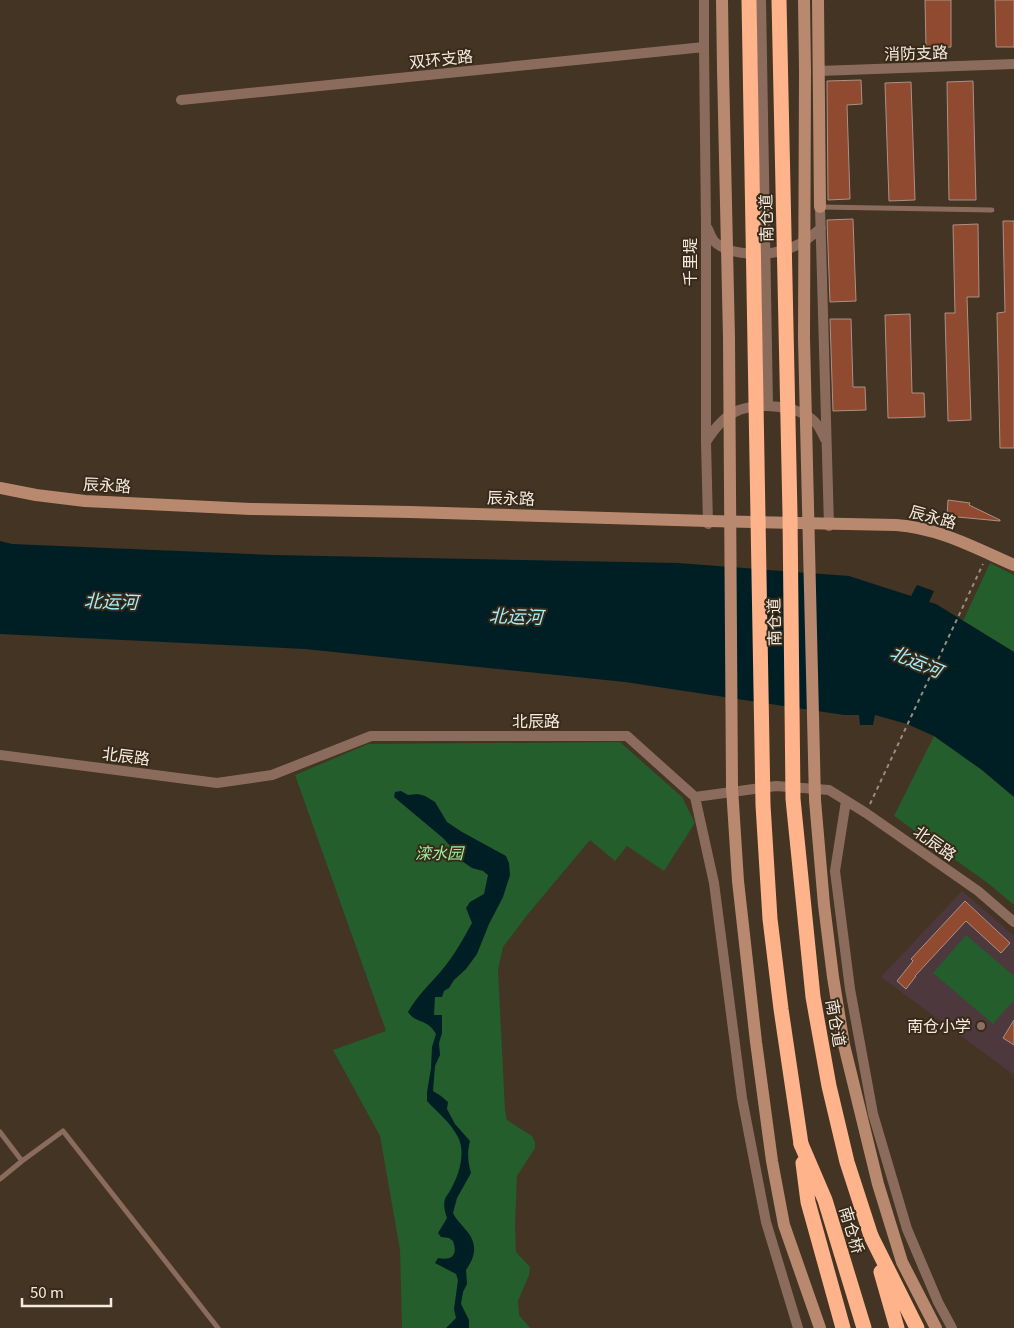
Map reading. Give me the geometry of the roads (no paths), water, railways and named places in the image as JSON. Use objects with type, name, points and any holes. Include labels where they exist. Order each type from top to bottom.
[{"type":"highway","name":"南仓道","points":[[749,0],[764,825],[770,918],[808,1202],[843,1328]]},
{"type":"highway","name":"南仓道","points":[[780,0],[794,799],[813,997],[829,1086],[847,1162],[871,1236]]},
{"type":"highway","name":"南仓桥","points":[[800,1144],[825,1200],[864,1328]]},
{"type":"highway","name":"南仓桥","points":[[871,1236],[897,1328]]},
{"type":"highway","points":[[871,1236],[917,1328]]},
{"type":"street","name":"千里堤","points":[[704,0],[708,523]]},
{"type":"street","points":[[722,0],[729,367],[732,788],[738,881],[756,1042],[772,1161],[784,1225],[820,1328]]},
{"type":"street","points":[[761,0],[768,406]]},
{"type":"street","points":[[804,0],[804,338],[814,780],[824,905],[844,1045],[878,1184],[902,1262],[936,1328]]},
{"type":"street","points":[[818,0],[820,207],[831,522]]},
{"type":"street","name":"双环支路","points":[[181,100],[704,47]]},
{"type":"street","name":"消防支路","points":[[819,72],[1014,64]]},
{"type":"street","points":[[706,226],[716,243],[727,249],[765,254],[797,246],[821,228]]},
{"type":"street","points":[[706,442],[727,417],[739,410],[768,406],[791,409],[813,420],[820,428],[827,442]]},
{"type":"street","name":"辰永路","points":[[0,488],[36,495],[95,502],[251,509],[410,512],[708,523]]},
{"type":"street","name":"辰永路","points":[[0,495],[79,507],[252,513],[708,523],[831,522],[912,526],[956,539],[1014,567]]},
{"type":"street","name":"辰永路","points":[[831,522],[896,527],[934,534],[1014,567]]},
{"type":"street","name":"北辰路","points":[[0,755],[218,783],[272,775],[371,736],[627,736],[695,796],[776,786],[829,790],[866,813],[978,891],[1014,922]]},
{"type":"street","points":[[695,796],[714,883],[742,1098],[764,1212],[798,1328]]},
{"type":"street","points":[[846,801],[835,871],[850,989],[873,1114],[906,1229],[938,1302],[952,1328]]},
{"type":"lane","points":[[820,207],[992,210]]},
{"type":"lane","points":[[0,1179],[63,1131],[218,1328]]},
{"type":"lane","points":[[0,1132],[22,1161]]},
{"type":"water","name":"北运河","points":[[0,541],[12,544],[273,555],[678,563],[849,576],[911,596],[917,585],[934,591],[929,602],[936,604],[1014,652],[1014,797],[982,770],[934,736],[907,724],[875,715],[873,725],[860,725],[859,715],[844,715],[625,682],[305,649],[0,634]]},
{"type":"water","points":[[401,791],[408,795],[418,794],[425,796],[435,802],[447,822],[506,856],[509,863],[510,875],[503,897],[489,924],[477,954],[466,969],[444,991],[442,997],[435,997],[434,1015],[442,1015],[442,1033],[439,1043],[440,1055],[435,1066],[433,1091],[448,1102],[447,1109],[455,1124],[470,1141],[468,1157],[471,1173],[457,1198],[453,1213],[474,1244],[474,1255],[466,1270],[467,1284],[463,1292],[461,1304],[469,1320],[469,1328],[446,1328],[456,1318],[454,1309],[458,1280],[456,1274],[435,1263],[438,1258],[450,1258],[455,1250],[453,1241],[449,1238],[441,1237],[438,1233],[447,1218],[444,1207],[445,1199],[454,1183],[461,1164],[460,1143],[452,1127],[427,1101],[432,1047],[436,1034],[433,1029],[411,1016],[408,1012],[446,965],[462,941],[472,923],[466,908],[470,902],[484,894],[488,875],[483,871],[472,868],[459,859],[443,838],[394,797],[395,792]]},
{"type":"place","name":"南仓小学","points":[[981,1026]]},
{"type":"park label","name":"滦水园","points":[[439,853]]}]
